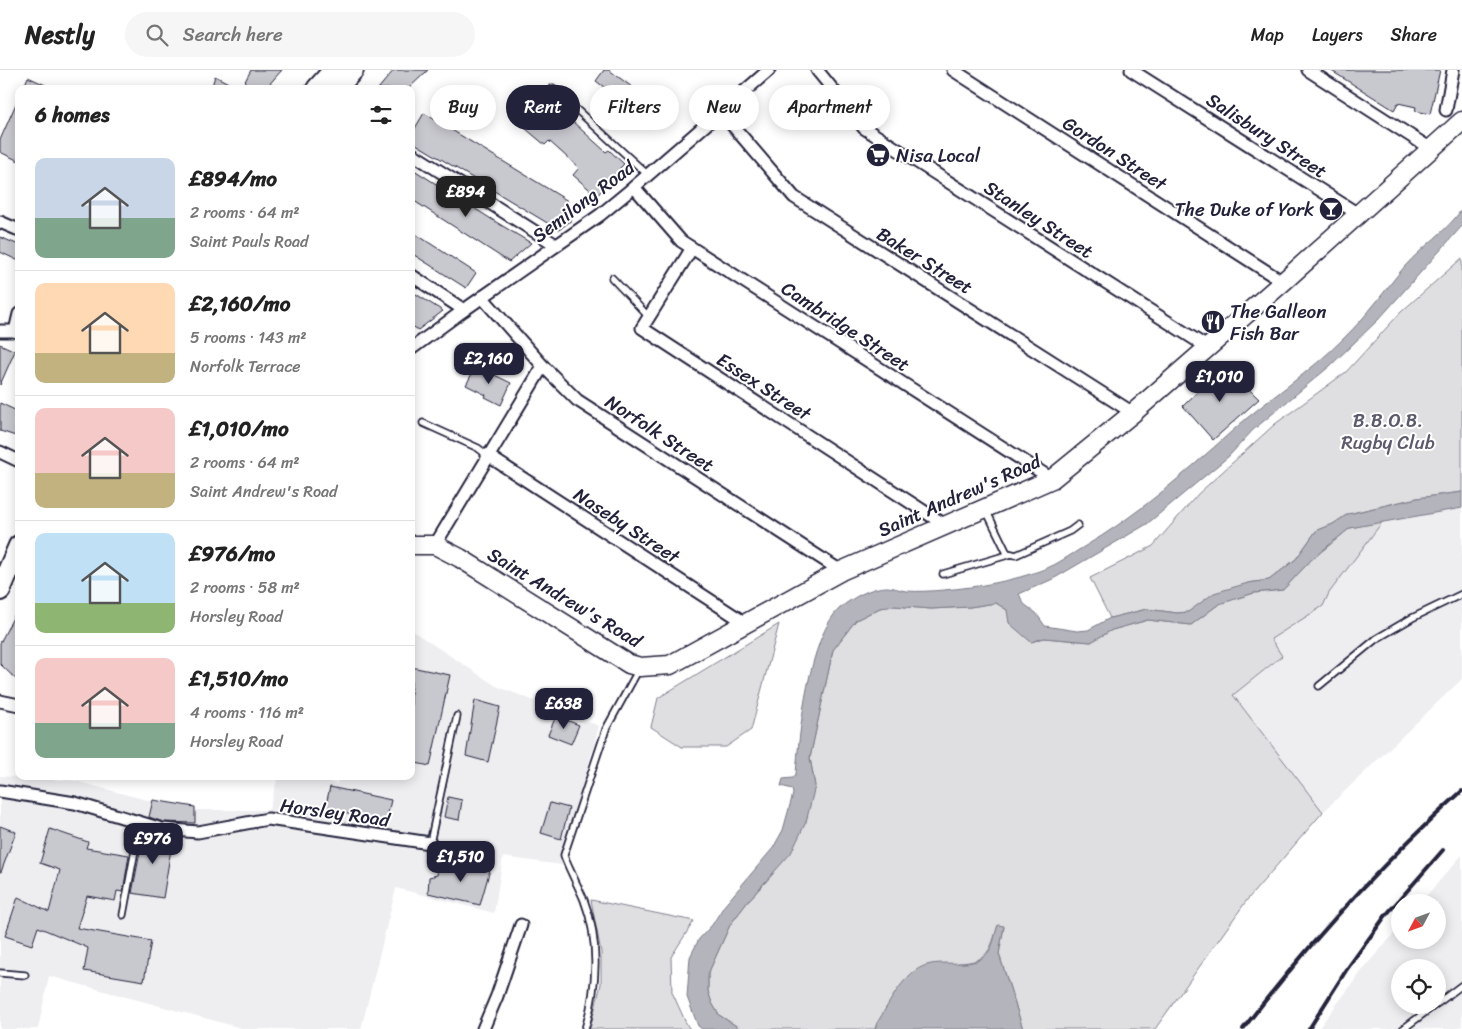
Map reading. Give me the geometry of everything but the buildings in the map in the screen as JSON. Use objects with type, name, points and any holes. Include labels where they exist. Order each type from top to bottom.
[{"type":"highway","points":[[321,85],[334,70]]},
{"type":"highway","points":[[340,85],[353,70]]},
{"type":"highway","points":[[8,584],[15,560]]},
{"type":"main road","name":"Saint Andrew's Road","points":[[435,545],[460,558],[629,664],[640,667],[670,665],[841,571],[1052,479],[1284,282],[1462,121]]},
{"type":"main road","points":[[415,545],[435,545]]},
{"type":"street","name":"Semilong Road","points":[[751,85],[768,70]]},
{"type":"street","name":"Stanley Street","points":[[817,70],[864,128],[1207,347]]},
{"type":"street","name":"Gordon Street","points":[[953,70],[1284,282]]},
{"type":"street","name":"Salisbury Street","points":[[1131,70],[1358,214]]},
{"type":"street","points":[[1308,70],[1431,148]]},
{"type":"street","points":[[1446,110],[1452,70]]},
{"type":"street","name":"Semilong Road","points":[[415,346],[600,215],[634,188],[647,174],[700,130]]},
{"type":"street","name":"Baker Street","points":[[736,130],[794,197],[1132,413]]},
{"type":"street","points":[[415,156],[556,245]]},
{"type":"street","name":"Cambridge Street","points":[[634,188],[681,241],[1052,479]]},
{"type":"street","points":[[0,222],[15,228]]},
{"type":"street","points":[[649,317],[692,248]]},
{"type":"street","points":[[415,278],[464,310]]},
{"type":"street","name":"Norfolk Street","points":[[482,297],[543,366],[577,400],[841,571]]},
{"type":"street","name":"Essex Street","points":[[649,317],[642,328],[945,525]]},
{"type":"street","points":[[0,331],[15,332]]},
{"type":"street","points":[[435,545],[487,455],[543,366]]},
{"type":"street","points":[[0,452],[15,459]]},
{"type":"street","name":"Naseby Street","points":[[487,455],[747,624]]},
{"type":"street","points":[[0,701],[15,705]]},
{"type":"street","name":"Horsley Road","points":[[0,791],[75,804],[162,829],[198,832],[268,820],[430,843]]},
{"type":"street","points":[[482,1029],[496,996],[521,925]]},
{"type":"lane","points":[[580,113],[647,174]]},
{"type":"lane","points":[[612,278],[649,317]]},
{"type":"lane","points":[[423,423],[478,448],[487,455]]},
{"type":"lane","points":[[985,508],[1007,553],[1011,554]]},
{"type":"lane","points":[[943,574],[1011,554],[1016,555],[1070,532],[1078,525]]},
{"type":"lane","points":[[1319,686],[1376,639],[1412,618],[1462,594]]},
{"type":"lane","points":[[585,1029],[593,1004],[595,985],[593,943],[586,906],[573,874],[564,860],[564,855],[606,729],[640,667]]},
{"type":"lane","points":[[430,843],[457,716]]},
{"type":"lane","points":[[123,915],[140,823]]},
{"type":"lane","points":[[0,973],[25,975]]},
{"type":"lane","points":[[1446,997],[1462,985]]},
{"type":"lane","points":[[1403,1029],[1423,1014]]},
{"type":"shaded area","points":[[1462,209],[1462,226],[1379,319],[1330,366],[1253,430],[1229,456],[1147,524],[1053,579],[1019,594],[1024,604],[1036,613],[1045,626],[1077,631],[1088,630],[1110,618],[1147,609],[1177,613],[1188,612],[1214,593],[1248,583],[1269,580],[1296,559],[1316,531],[1333,524],[1348,514],[1417,498],[1462,492],[1462,508],[1350,528],[1311,560],[1283,590],[1254,593],[1219,604],[1191,625],[1148,620],[1112,630],[1091,642],[1044,638],[1031,642],[1009,623],[1007,610],[996,603],[970,607],[931,609],[894,606],[880,608],[856,620],[833,650],[810,758],[815,786],[806,822],[791,853],[749,900],[730,925],[708,974],[708,991],[719,1015],[741,1029],[702,1029],[698,1026],[687,997],[690,957],[699,939],[773,848],[783,830],[793,794],[792,789],[781,786],[783,779],[793,778],[796,774],[803,711],[813,662],[829,621],[840,608],[850,600],[881,587],[906,591],[957,589],[1020,577],[1055,565],[1102,536],[1160,494],[1245,420],[1331,351],[1361,321],[1405,266]]},
{"type":"shaded area","points":[[1462,508],[1462,679],[1323,812],[1233,695],[1282,657],[1270,639],[1323,606],[1329,593],[1383,521]]},
{"type":"shaded area","points":[[415,633],[496,686],[599,726],[561,865],[503,857],[494,913],[396,888],[361,1029],[245,1029],[49,976],[38,1029],[0,1029],[0,776],[15,777],[15,780],[75,781],[185,810],[269,810],[277,780],[322,780],[337,784],[338,780],[415,780]]},
{"type":"shaded area","points":[[1462,855],[1462,1026],[1454,1029],[1318,1029],[1368,963],[1391,937],[1391,949],[1446,949],[1446,894],[1428,894]]},
{"type":"shaded area","points":[[998,925],[1004,926],[999,954],[1023,1029],[875,1029],[892,998],[911,974],[919,968],[935,963],[969,963],[977,961],[989,951]]},
{"type":"green space","name":"B.B.O.B. Rugby Club","points":[[1462,258],[1462,492],[1417,498],[1348,514],[1333,524],[1316,531],[1296,559],[1269,580],[1248,583],[1188,612],[1177,613],[1147,609],[1110,618],[1090,578],[1153,546],[1198,494],[1275,424],[1346,372],[1401,312]]},
{"type":"green space","points":[[1383,521],[1329,593],[1323,606],[1271,639],[1282,656],[1233,695],[1323,812],[1247,900],[1155,1029],[1023,1029],[999,954],[1004,927],[998,925],[990,948],[982,957],[958,963],[877,1023],[875,1029],[741,1029],[719,1015],[708,991],[708,974],[730,925],[749,900],[773,874],[815,786],[810,758],[833,650],[856,620],[880,608],[894,606],[931,609],[970,607],[996,603],[1007,610],[1031,642],[1044,638],[1091,642],[1112,630],[1148,620],[1191,625],[1219,604],[1254,593],[1283,590],[1311,560],[1350,528]]},
{"type":"green space","points":[[779,624],[751,730],[726,747],[682,747],[651,727],[658,698]]},
{"type":"green space","points":[[591,900],[694,921],[671,957],[672,992],[690,1029],[590,1029],[601,984],[601,952]]},
{"type":"railway","points":[[1243,1029],[1347,905],[1403,846],[1462,791]]},
{"type":"railway","points":[[1309,1029],[1347,969],[1386,915],[1443,850]]},
{"type":"place","name":"Nisa Local","points":[[878,155]]},
{"type":"place","name":"The Duke of York","points":[[1331,209]]},
{"type":"place","name":"The Galleon Fish Bar","points":[[1213,322]]}]
